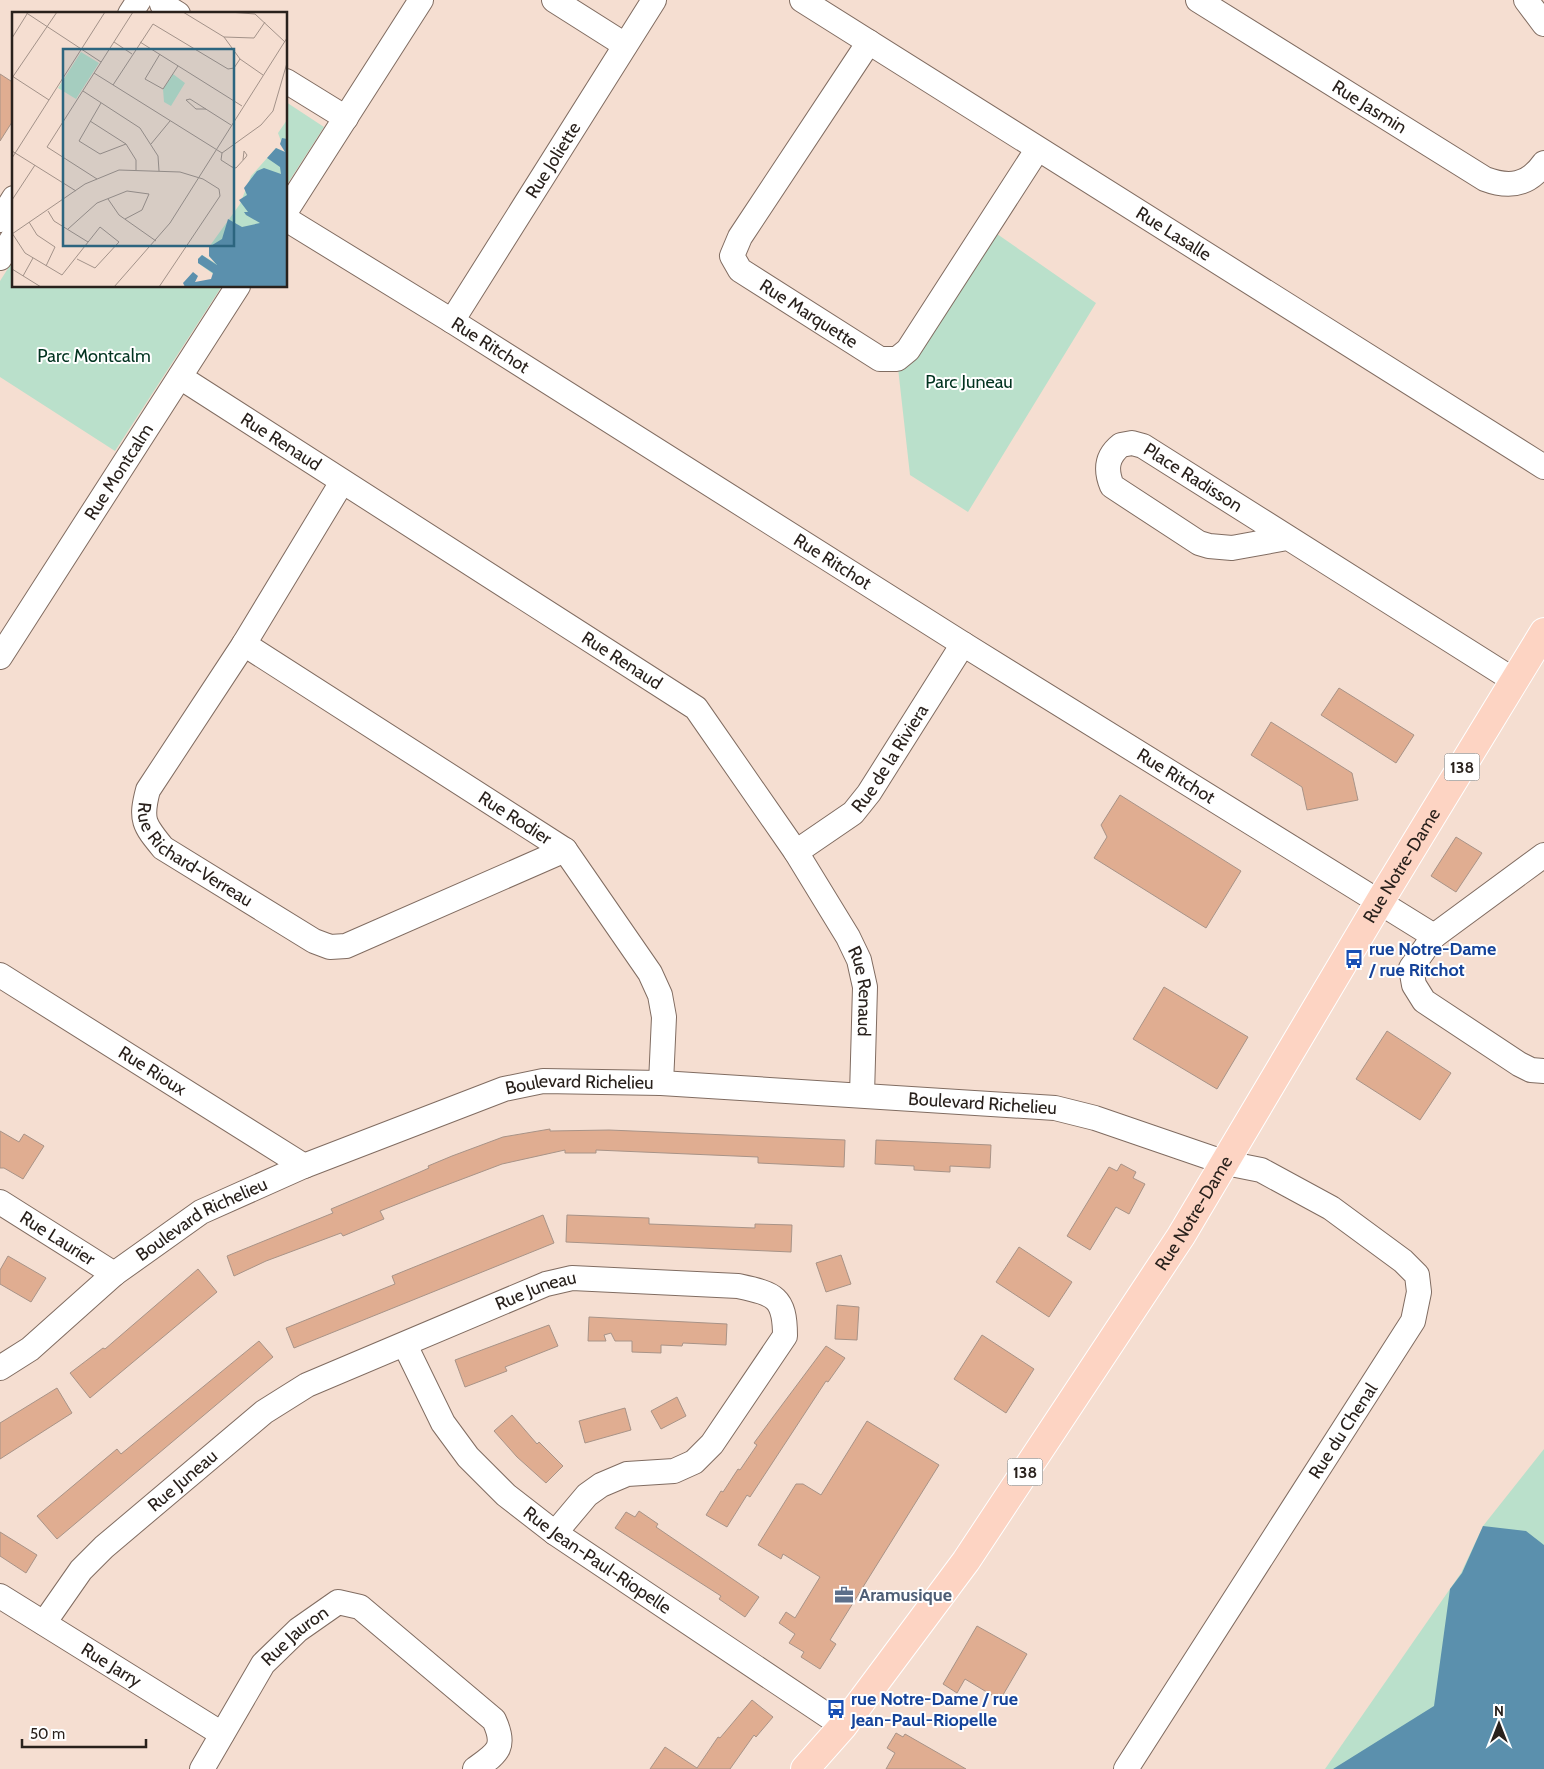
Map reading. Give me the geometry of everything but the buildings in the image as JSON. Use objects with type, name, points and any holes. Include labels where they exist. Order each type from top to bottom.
[{"type":"main road","name":"Rue Notre-Dame","points":[[805,1769],[843,1726],[966,1561],[1181,1236],[1380,901],[1544,632]]},
{"type":"street","points":[[131,12],[139,0]]},
{"type":"street","points":[[288,208],[421,0]]},
{"type":"street","points":[[554,0],[625,45]]},
{"type":"street","name":"Rue Joliette","points":[[452,320],[654,0]]},
{"type":"street","name":"Rue Lasalle","points":[[802,0],[1037,150],[1544,467]]},
{"type":"street","name":"Rue Jasmin","points":[[1198,0],[1485,179],[1503,185],[1526,180],[1537,173],[1544,163]]},
{"type":"street","points":[[1526,0],[1544,24]]},
{"type":"street","name":"Rue Marquette","points":[[869,42],[740,237],[732,256],[740,270],[880,359],[896,359],[908,350],[1037,150]]},
{"type":"street","points":[[288,82],[346,118]]},
{"type":"street","points":[[0,220],[12,201]]},
{"type":"street","name":"Rue Ritchot","points":[[288,220],[452,320],[963,644],[1434,936]]},
{"type":"street","points":[[0,258],[12,239]]},
{"type":"street","name":"Rue Montcalm","points":[[0,657],[237,288]]},
{"type":"street","name":"Rue Renaud","points":[[180,378],[696,708],[796,852],[848,937],[859,960],[865,987],[862,1095]]},
{"type":"street","name":"Place Radisson","points":[[1287,538],[1232,548],[1199,542],[1112,486],[1108,477],[1109,458],[1121,445],[1143,446],[1515,681]]},
{"type":"street","name":"Rue Richard-Verreau","points":[[342,482],[244,644],[148,790],[143,810],[148,830],[163,848],[314,942],[330,947],[346,946],[565,850]]},
{"type":"street","name":"Rue Rodier","points":[[244,644],[565,850],[650,972],[660,995],[664,1017],[661,1083]]},
{"type":"street","name":"Rue de la Riviera","points":[[796,852],[853,813],[869,794],[963,644]]},
{"type":"street","points":[[1544,855],[1434,936],[1411,968],[1414,985],[1424,1002],[1519,1064],[1531,1070],[1544,1071]]},
{"type":"street","name":"Rue Rioux","points":[[0,975],[304,1166]]},
{"type":"street","name":"Boulevard Richelieu","points":[[0,1368],[30,1349],[114,1274],[201,1212],[304,1166],[504,1089],[542,1081],[661,1083],[1055,1108],[1095,1118],[1226,1163]]},
{"type":"street","name":"Rue du Chenal","points":[[1126,1769],[1413,1321],[1419,1292],[1417,1275],[1403,1261],[1331,1208],[1261,1170],[1226,1163]]},
{"type":"street","name":"Rue Laurier","points":[[0,1202],[114,1274]]},
{"type":"street","name":"Rue Juneau","points":[[44,1623],[81,1570],[98,1553],[264,1412],[307,1385],[546,1284],[572,1278],[738,1286],[761,1291],[778,1300],[785,1316],[785,1336],[712,1444],[694,1462],[674,1470],[627,1474],[601,1485],[587,1495],[555,1533]]},
{"type":"street","name":"Rue Jean-Paul-Riopelle","points":[[405,1345],[442,1423],[468,1457],[506,1495],[555,1533],[843,1726]]},
{"type":"street","name":"Rue Jarry","points":[[0,1596],[222,1734]]},
{"type":"street","name":"Rue Jauron","points":[[202,1769],[263,1664],[298,1630],[338,1602],[360,1607],[494,1720],[501,1736],[497,1752],[475,1769]]},
{"type":"green space","points":[[288,103],[324,127],[288,183]]},
{"type":"green space","name":"Parc Juneau","points":[[987,227],[1096,303],[968,512],[910,475],[897,359]]},
{"type":"green space","name":"Parc Montcalm","points":[[12,262],[12,288],[221,288],[115,451],[0,377],[0,281]]},
{"type":"green space","points":[[1544,1449],[1544,1769],[1325,1769],[1461,1573],[1483,1526]]},
{"type":"water","points":[[1483,1526],[1526,1531],[1544,1545],[1544,1769],[1333,1769],[1434,1706],[1450,1589],[1462,1573]]},
{"type":"place","name":"rue Notre-Dame / rue Ritchot","points":[[1354,959]]},
{"type":"place","name":"Aramusique","points":[[844,1595]]},
{"type":"place","name":"rue Notre-Dame / rue Jean-Paul-Riopelle","points":[[836,1709]]}]
